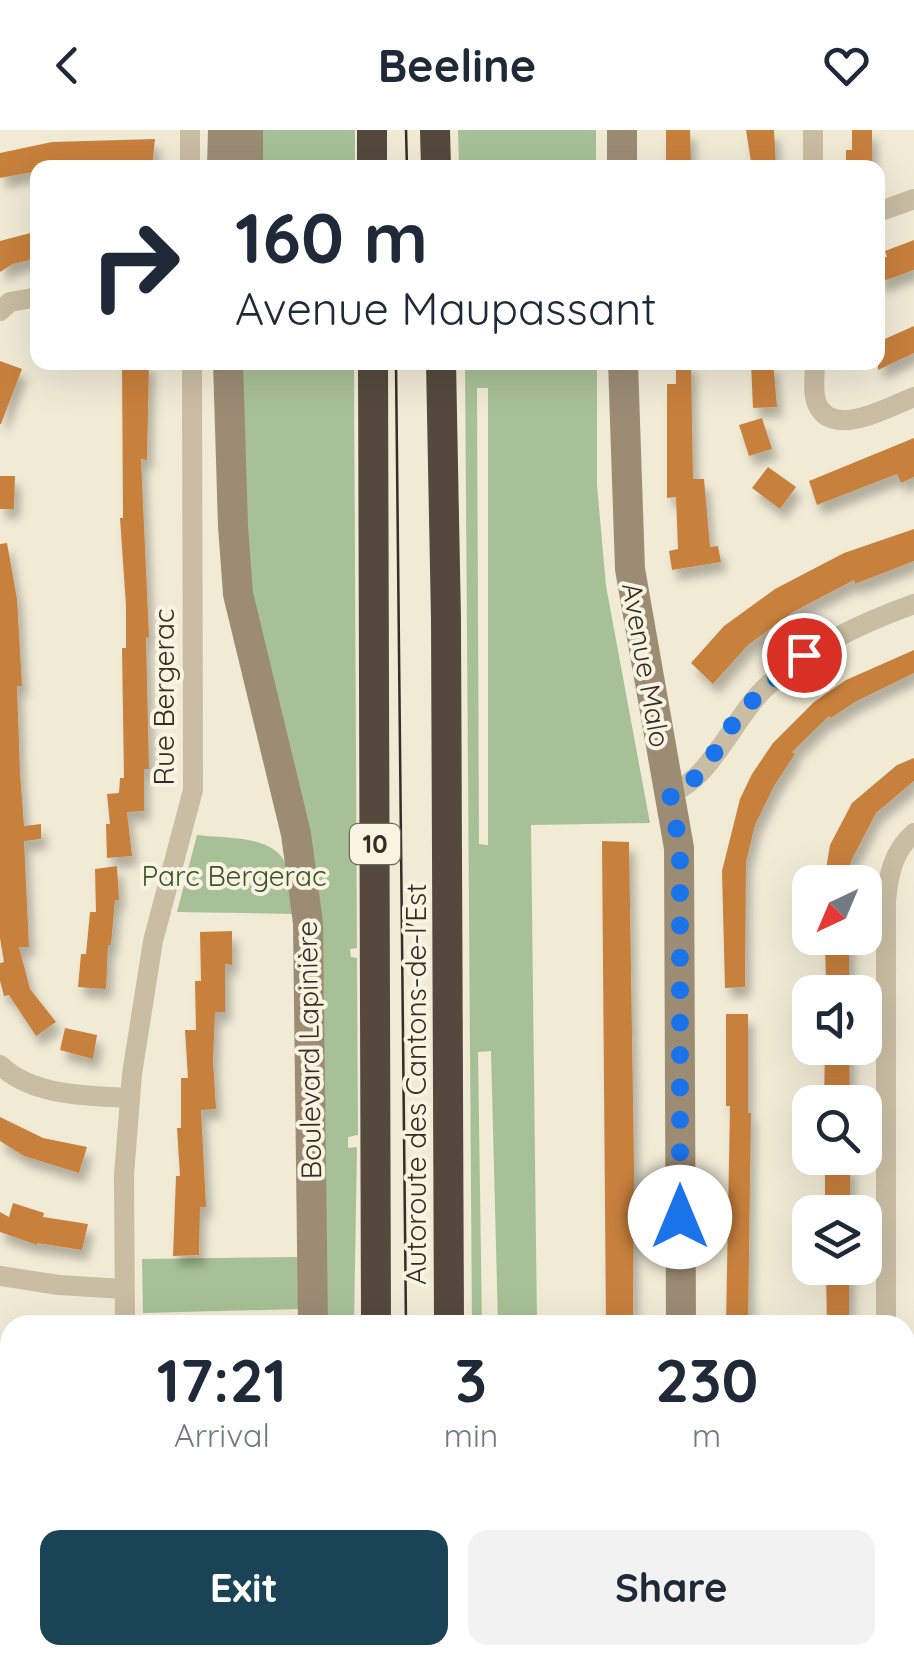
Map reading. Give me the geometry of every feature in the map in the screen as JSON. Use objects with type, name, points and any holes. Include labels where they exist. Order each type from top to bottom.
[{"type":"highway","points":[[372,130],[372,160]]},
{"type":"highway","points":[[435,130],[436,160]]},
{"type":"highway","name":"Autoroute des Cantons-de-l'Est","points":[[373,370],[376,1315]]},
{"type":"highway","name":"Autoroute des Cantons-de-l'Est","points":[[440,370],[446,639],[450,1315]]},
{"type":"main road","points":[[222,160],[223,130]]},
{"type":"main road","points":[[248,130],[248,160]]},
{"type":"main road","points":[[622,130],[622,160]]},
{"type":"main road","name":"Boulevard Lapinière","points":[[228,370],[232,526],[238,594],[296,834],[308,923],[313,1315]]},
{"type":"main road","name":"Avenue Malo","points":[[623,370],[630,569],[680,848],[681,1315]]},
{"type":"street","points":[[190,130],[190,160]]},
{"type":"street","points":[[813,130],[813,160]]},
{"type":"street","points":[[885,210],[914,200]]},
{"type":"street","points":[[0,311],[10,302],[30,298]]},
{"type":"street","name":"Rue Bergerac","points":[[125,1315],[124,1175],[130,1098],[150,957],[193,790],[192,370]]},
{"type":"street","points":[[815,370],[817,404],[827,416],[837,420],[862,416],[914,397]]},
{"type":"street","points":[[670,793],[696,778],[736,719],[764,688],[804,655],[842,632],[914,604]]},
{"type":"street","points":[[886,1315],[886,902],[896,856],[914,833]]},
{"type":"street","points":[[0,1065],[16,1080],[80,1095],[130,1098]]},
{"type":"street","points":[[0,1276],[60,1286],[124,1289]]},
{"type":"green space","points":[[258,130],[355,130],[355,160],[258,160]]},
{"type":"green space","points":[[458,130],[596,130],[596,160],[459,160]]},
{"type":"green space","points":[[239,370],[354,370],[357,948],[350,949],[351,957],[357,958],[358,1135],[348,1137],[348,1148],[357,1147],[354,1315],[326,1315],[323,957],[248,572]]},
{"type":"green space","points":[[465,370],[597,370],[597,485],[606,586],[650,823],[531,825],[537,1315],[498,1315],[491,1051],[478,1052],[482,1315],[472,1315]],"holes":[[[477,388],[488,388],[488,845],[479,844]]]},
{"type":"green space","name":"Parc Bergerac","points":[[197,835],[260,843],[280,855],[291,883],[295,914],[177,912]]},
{"type":"green space","points":[[299,1257],[300,1309],[143,1313],[142,1259]]},
{"type":"building","points":[[666,130],[690,130],[691,160],[666,160]]},
{"type":"building","points":[[746,130],[774,130],[776,160],[751,160]]},
{"type":"building","points":[[852,130],[872,130],[872,160],[846,160],[846,150],[852,150]]},
{"type":"building","points":[[155,139],[153,160],[30,160],[30,172],[0,178],[0,153],[52,142]]},
{"type":"building","points":[[30,233],[30,260],[0,272],[0,241]]},
{"type":"building","points":[[914,240],[914,270],[885,280],[885,251]]},
{"type":"building","points":[[914,326],[914,353],[885,367],[885,339]]},
{"type":"building","points":[[0,361],[22,369],[1,424],[0,424]]},
{"type":"building","points":[[122,370],[149,370],[147,460],[141,459],[149,637],[149,769],[144,769],[144,811],[127,812],[132,856],[107,858],[107,794],[119,793],[120,778],[124,778]]},
{"type":"building","points":[[676,370],[691,370],[693,479],[704,479],[710,547],[718,546],[721,562],[672,570],[669,551],[678,549],[676,497],[667,498],[667,384],[676,384]]},
{"type":"building","points":[[751,370],[774,370],[777,407],[753,408]]},
{"type":"building","points":[[762,418],[772,449],[749,456],[739,425]]},
{"type":"building","points":[[914,438],[914,477],[901,483],[897,474],[817,505],[809,481]]},
{"type":"building","points":[[768,467],[796,487],[780,509],[752,488]]},
{"type":"building","points":[[0,476],[15,476],[14,509],[0,509]]},
{"type":"building","points":[[914,529],[914,561],[855,584],[854,580],[793,612],[748,645],[713,684],[691,663],[724,626],[775,589],[844,553]]},
{"type":"building","points":[[7,543],[17,599],[24,826],[41,824],[41,839],[24,841],[29,947],[19,947],[30,989],[56,1022],[36,1036],[9,995],[4,996],[0,981],[0,963],[4,962],[0,938],[0,544]]},
{"type":"building","points":[[914,650],[914,673],[829,716],[792,752],[795,754],[755,825],[746,862],[745,987],[725,988],[722,871],[740,799],[752,774],[773,743],[814,702],[846,680]]},
{"type":"building","points":[[914,758],[914,781],[876,813],[850,865],[827,865],[830,845],[852,803],[897,765]]},
{"type":"building","points":[[602,841],[629,842],[634,1165],[633,1315],[606,1315]]},
{"type":"building","points":[[117,866],[119,900],[115,900],[108,945],[106,989],[78,987],[90,912],[96,912],[95,869]]},
{"type":"building","points":[[232,931],[232,965],[225,964],[225,1012],[215,1012],[216,1109],[201,1110],[206,1207],[200,1207],[199,1255],[173,1256],[176,1176],[180,1176],[177,1128],[181,1128],[181,1078],[188,1078],[185,1030],[196,1030],[200,932]]},
{"type":"building","points":[[825,955],[849,955],[849,975],[826,975]]},
{"type":"building","points":[[726,1014],[748,1014],[748,1315],[726,1315],[730,1106],[726,1106]]},
{"type":"building","points":[[65,1028],[97,1035],[93,1059],[60,1050]]},
{"type":"building","points":[[825,1065],[849,1065],[850,1085],[824,1085]]},
{"type":"building","points":[[0,1117],[43,1138],[87,1147],[79,1173],[24,1156],[0,1141]]},
{"type":"building","points":[[825,1175],[850,1175],[850,1195],[825,1195]]},
{"type":"building","points":[[13,1203],[44,1213],[43,1217],[88,1224],[82,1250],[37,1245],[0,1232],[0,1212],[9,1217]]},
{"type":"building","points":[[826,1285],[849,1285],[849,1315],[827,1315]]},
{"type":"tram line","points":[[406,130],[407,160]]},
{"type":"tram line","points":[[396,370],[406,1315]]},
{"type":"route","points":[[680,1217],[680,848],[670,793],[696,778],[736,719],[764,688],[804,655]]}]
